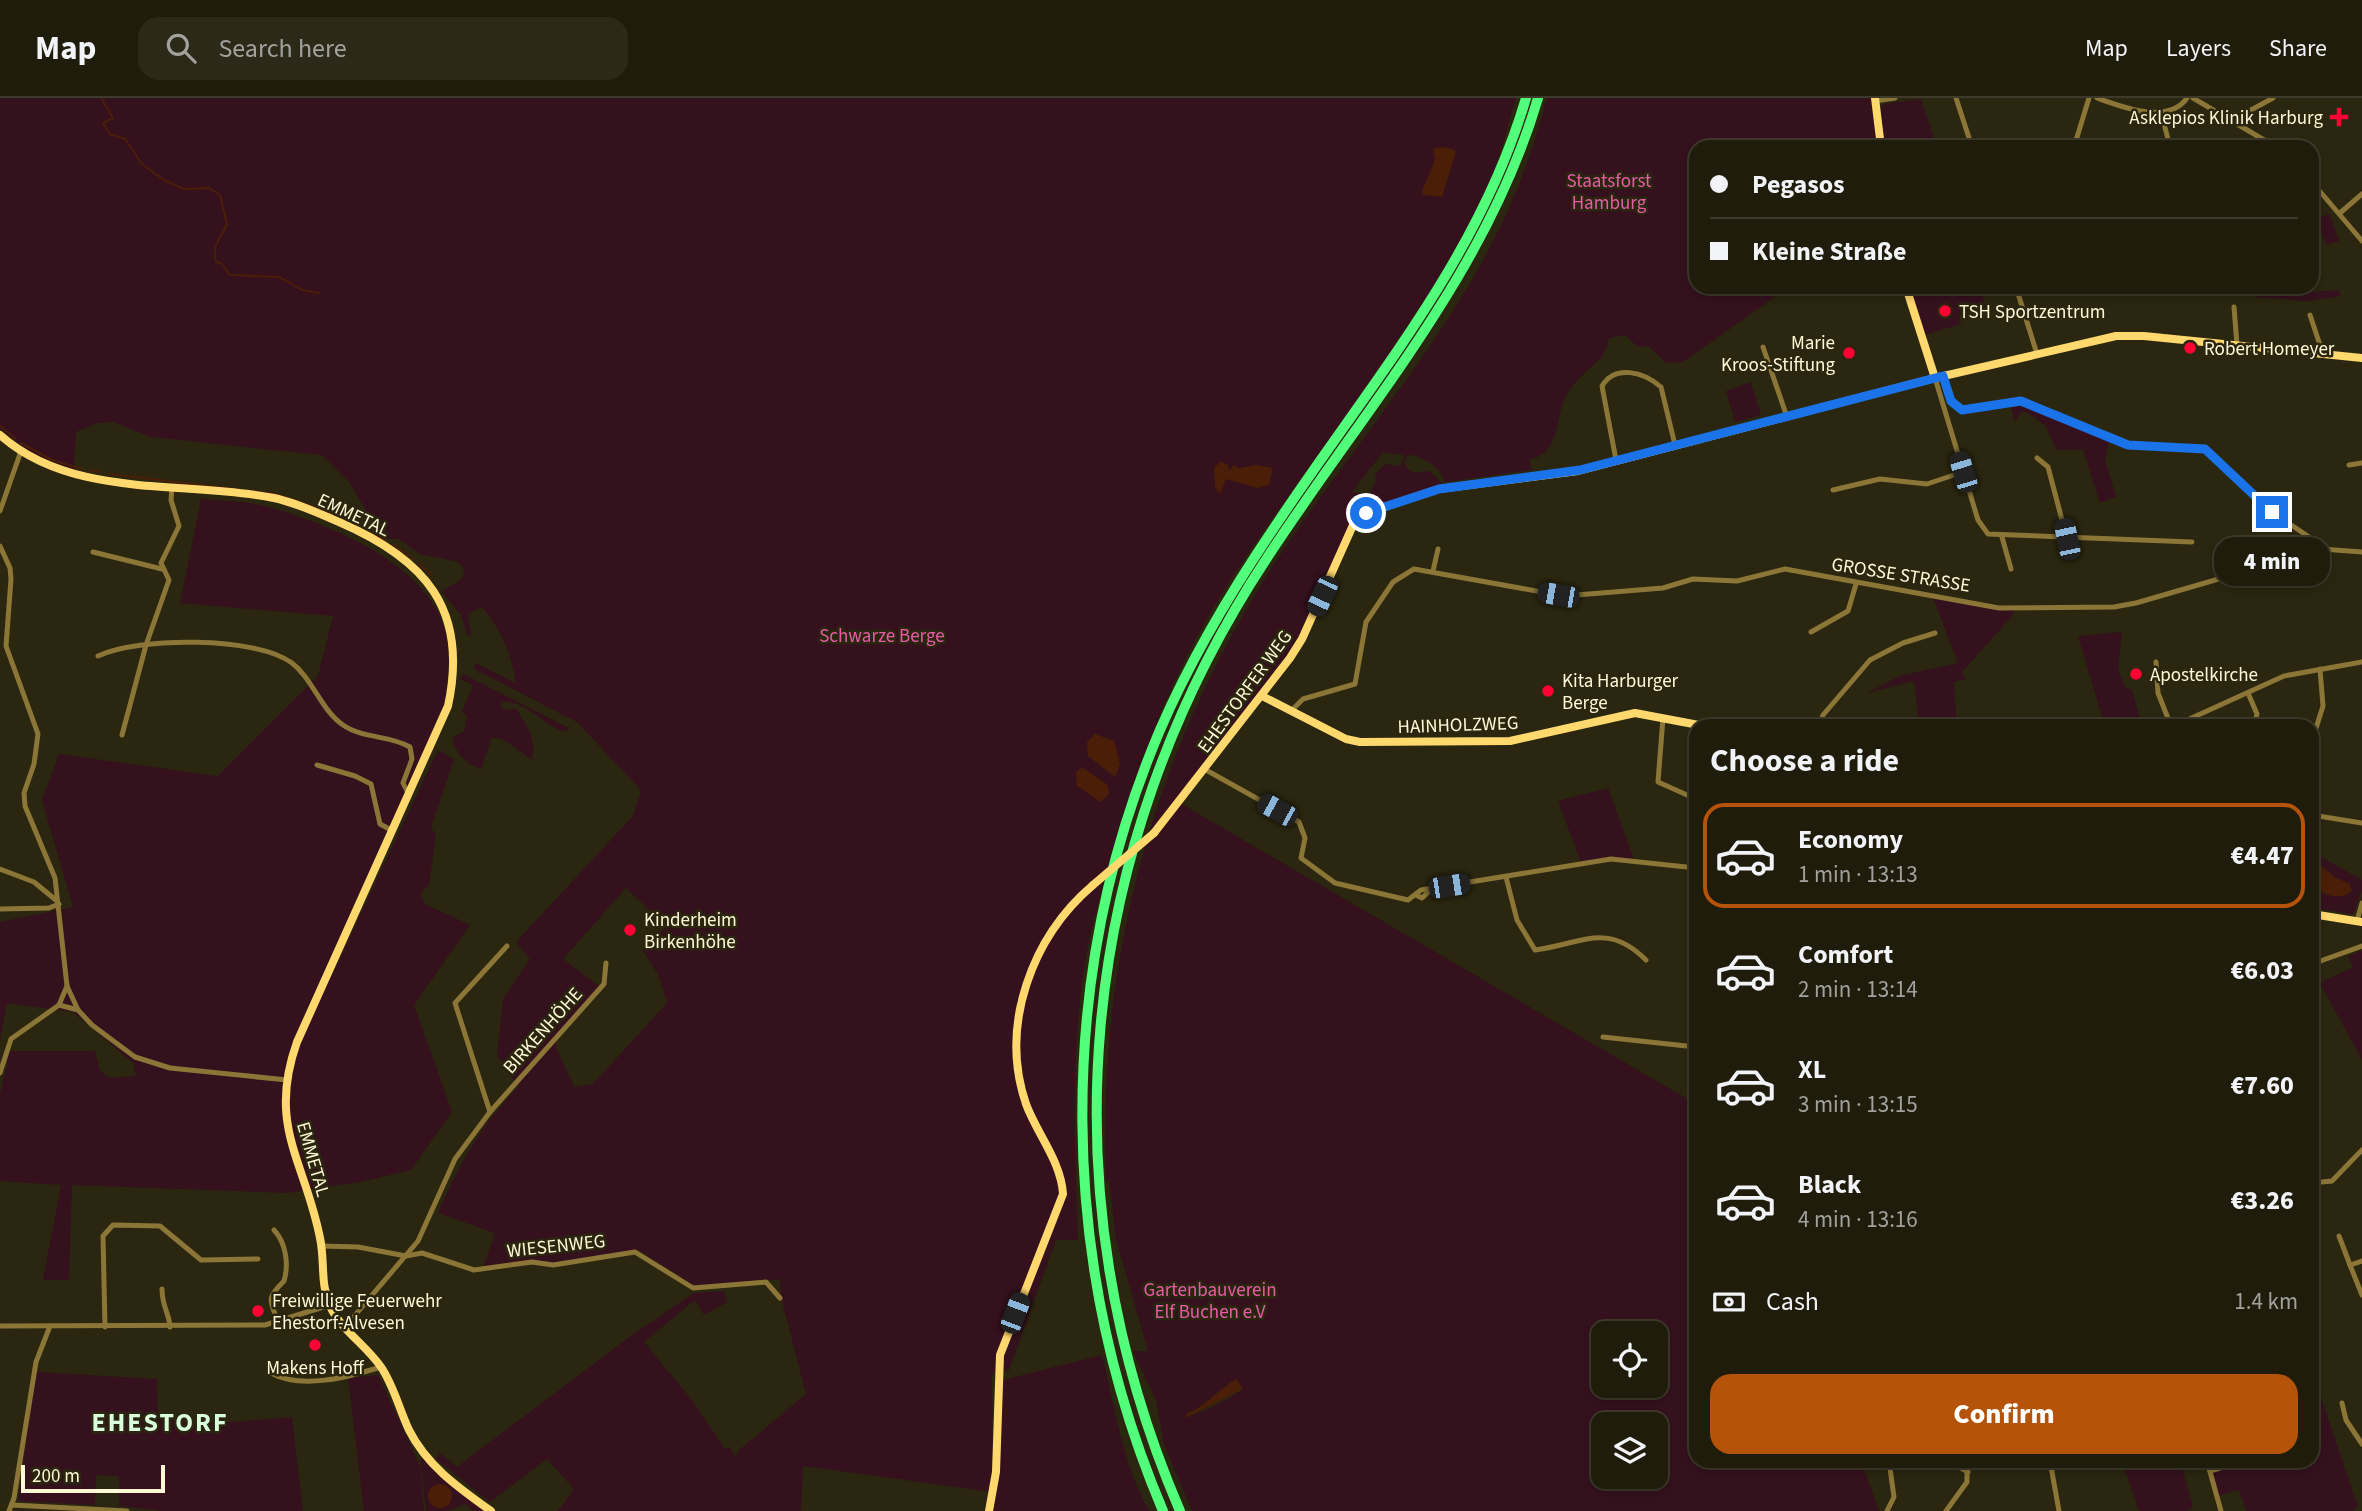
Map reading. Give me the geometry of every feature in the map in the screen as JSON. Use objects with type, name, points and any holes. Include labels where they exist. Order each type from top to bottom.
[{"type":"highway","points":[[1163,1511],[1134,1436],[1110,1355],[1095,1282],[1083,1189],[1082,1112],[1087,1018],[1097,946],[1116,860],[1134,800],[1160,731],[1205,638],[1280,518],[1397,354],[1441,285],[1493,187],[1526,98]]},
{"type":"highway","points":[[1180,1511],[1149,1431],[1125,1353],[1105,1250],[1099,1199],[1095,1111],[1100,1031],[1110,948],[1127,866],[1162,759],[1209,656],[1265,561],[1397,374],[1452,290],[1504,191],[1538,98]]},
{"type":"main road","points":[[1875,99],[1880,140]]},
{"type":"main road","points":[[1909,294],[1939,377]]},
{"type":"main road","name":"EHESTORFER WEG","points":[[989,1511],[996,1472],[997,1376],[1002,1346],[1063,1194],[1059,1173],[1023,1091],[1017,1056],[1027,984],[1041,947],[1060,918],[1093,885],[1154,833],[1206,769],[1300,643],[1352,527],[1361,516],[1439,489],[1555,475],[1939,377],[2128,335],[2362,358]]},
{"type":"main road","name":"EMMETAL","points":[[0,435],[21,451],[57,469],[78,474],[276,499],[314,512],[368,536],[398,554],[433,589],[449,623],[454,652],[454,675],[443,720],[298,1042],[287,1080],[285,1111],[290,1142],[322,1247],[323,1277],[330,1305]]},
{"type":"main road","name":"HAINHOLZWEG","points":[[1262,696],[1346,739],[1366,742],[1510,741],[1623,714],[1689,723]]},
{"type":"main road","points":[[2319,915],[2359,922]]},
{"type":"main road","points":[[330,1305],[345,1327],[381,1367],[409,1430],[426,1457],[450,1481],[491,1511]]},
{"type":"street","points":[[1875,99],[1895,98]]},
{"type":"street","points":[[1956,98],[1970,140]]},
{"type":"street","points":[[2076,140],[2089,98]]},
{"type":"street","points":[[2096,98],[2123,107],[2161,112],[2179,107],[2187,98]]},
{"type":"street","points":[[2193,98],[2264,140]]},
{"type":"street","points":[[2235,123],[2240,116],[2273,98]]},
{"type":"street","points":[[2161,112],[2168,140]]},
{"type":"street","points":[[2319,190],[2362,242]]},
{"type":"street","points":[[2340,213],[2362,194]]},
{"type":"street","points":[[2018,294],[2038,354]]},
{"type":"street","points":[[2234,307],[2237,345]]},
{"type":"street","points":[[2310,315],[2320,345],[2319,354]]},
{"type":"street","points":[[1763,347],[1787,417]]},
{"type":"street","points":[[1616,460],[1602,386],[1620,372],[1634,372],[1661,387],[1675,445]]},
{"type":"street","points":[[1939,377],[1963,472],[1983,530],[1992,536],[2192,542]]},
{"type":"street","points":[[1939,377],[1951,401],[1962,410],[2021,401],[2128,445],[2205,449],[2272,512],[2315,541],[2319,550]]},
{"type":"street","points":[[0,511],[21,451]]},
{"type":"street","points":[[2037,458],[2048,467],[2067,539]]},
{"type":"street","points":[[2349,465],[2362,463]]},
{"type":"street","points":[[1833,490],[1880,479],[1927,484],[1963,472]]},
{"type":"street","points":[[122,735],[146,645],[169,580],[162,569],[164,552],[179,527],[172,500],[172,486]]},
{"type":"street","points":[[2002,537],[2011,569]]},
{"type":"street","points":[[0,546],[10,568],[11,579],[7,654],[38,734],[34,764],[24,793],[24,806],[51,864],[59,904],[67,986],[78,1010],[92,1025],[135,1056],[170,1068],[287,1080]]},
{"type":"street","points":[[1433,571],[1438,549]]},
{"type":"street","name":"GROSSE STRASSE","points":[[1291,711],[1303,699],[1356,684],[1363,628],[1387,590],[1406,572],[1433,571],[1564,596],[1661,588],[1693,579],[1737,581],[1782,569],[1999,608],[2114,607],[2319,550],[2362,552]]},
{"type":"street","points":[[93,552],[162,569]]},
{"type":"street","points":[[1811,632],[1848,611],[1856,584]]},
{"type":"street","points":[[1822,719],[1870,660],[1903,643],[1935,634]]},
{"type":"street","points":[[98,656],[146,645],[239,643],[292,663],[329,714],[345,727],[410,747],[412,759],[403,783],[409,795]]},
{"type":"street","points":[[2156,662],[2158,693],[2170,719]]},
{"type":"street","points":[[2189,719],[2284,676],[2362,662]]},
{"type":"street","points":[[2319,719],[2323,706],[2320,669]]},
{"type":"street","points":[[2248,693],[2257,714],[2256,719]]},
{"type":"street","points":[[1663,718],[1658,782],[1689,796]]},
{"type":"street","points":[[317,765],[355,776],[371,784],[380,824],[393,831]]},
{"type":"street","points":[[1206,769],[1299,822],[1305,838],[1301,858],[1328,879],[1353,889],[1408,900],[1416,895],[1422,898],[1433,888],[1616,859],[1689,868]]},
{"type":"street","points":[[2319,816],[2362,823]]},
{"type":"street","points":[[0,869],[34,882],[59,904]]},
{"type":"street","points":[[1506,877],[1517,920],[1535,950],[1588,936],[1613,938],[1628,945],[1646,960]]},
{"type":"street","points":[[2359,922],[2362,903]]},
{"type":"street","points":[[0,909],[49,908],[59,904]]},
{"type":"street","points":[[489,1112],[455,1003],[507,946]]},
{"type":"street","points":[[2319,961],[2362,946]]},
{"type":"street","name":"BIRKENHÖHE","points":[[345,1327],[418,1241],[455,1159],[489,1112],[604,984],[606,963]]},
{"type":"street","points":[[0,1073],[11,1039],[59,1005],[67,986]]},
{"type":"street","points":[[59,1005],[78,1010]]},
{"type":"street","points":[[1604,1037],[1689,1046]]},
{"type":"street","points":[[2319,1184],[2332,1181],[2362,1150]]},
{"type":"street","points":[[104,1327],[103,1236],[113,1225],[160,1226],[201,1260],[258,1259]]},
{"type":"street","points":[[274,1230],[282,1239],[285,1259],[284,1281],[273,1289],[270,1297],[278,1323]]},
{"type":"street","points":[[2339,1236],[2362,1295]]},
{"type":"street","points":[[322,1247],[366,1248],[406,1256]]},
{"type":"street","name":"WIESENWEG","points":[[406,1256],[422,1252],[474,1270],[532,1262],[553,1265],[635,1252],[693,1288],[766,1282],[780,1298]]},
{"type":"street","points":[[2350,1265],[2362,1261]]},
{"type":"street","points":[[162,1289],[162,1306],[169,1317],[170,1326]]},
{"type":"street","points":[[0,1326],[104,1327],[278,1323],[330,1305]]},
{"type":"street","points":[[50,1326],[36,1362],[10,1508],[127,1511]]},
{"type":"street","points":[[271,1373],[288,1380],[317,1380],[381,1367]]},
{"type":"street","points":[[2342,1403],[2346,1420],[2362,1444]]},
{"type":"street","points":[[1887,1511],[1895,1497],[1890,1468]]},
{"type":"street","points":[[1961,1468],[1968,1472]]},
{"type":"street","points":[[1946,1511],[1967,1482],[1967,1468]]},
{"type":"street","points":[[2051,1468],[2059,1511]]},
{"type":"street","points":[[2209,1468],[2221,1511]]},
{"type":"street","points":[[2210,1471],[2220,1468]]},
{"type":"green space","name":"Schwarze Berge","points":[[0,98],[1516,98],[1492,177],[1462,238],[1403,335],[1271,520],[1217,602],[1179,672],[1148,744],[1103,888],[1085,960],[1075,1074],[1078,1240],[1056,1240],[1009,1370],[992,1375],[993,1492],[803,1466],[801,1511],[558,1511],[574,1489],[547,1459],[490,1502],[436,1459],[440,1453],[457,1467],[628,1338],[694,1293],[724,1291],[727,1302],[704,1315],[695,1300],[644,1342],[691,1399],[725,1449],[729,1447],[736,1457],[738,1451],[806,1394],[781,1297],[780,1279],[695,1286],[638,1250],[555,1264],[534,1260],[483,1268],[495,1233],[438,1213],[472,1146],[518,1087],[497,1055],[503,999],[530,959],[516,942],[633,816],[641,790],[577,722],[474,669],[476,663],[516,683],[505,643],[482,607],[468,614],[471,636],[467,635],[461,615],[441,591],[461,580],[465,571],[459,562],[420,554],[399,539],[383,539],[349,482],[322,455],[150,437],[114,422],[97,423],[76,432],[74,470],[34,455],[0,429]],"holes":[[[626,888],[667,926],[642,950],[658,974],[667,1003],[593,1084],[574,1087],[556,1047],[557,1034],[599,986],[563,959]]]},
{"type":"green space","name":"Staatsforst Hamburg","points":[[1547,98],[1872,98],[1877,140],[1689,140],[1689,294],[1779,294],[1683,362],[1667,363],[1649,347],[1637,346],[1625,335],[1609,338],[1601,358],[1567,394],[1552,442],[1540,456],[1529,460],[1532,470],[1445,482],[1431,463],[1408,455],[1404,461],[1406,468],[1414,473],[1430,471],[1443,484],[1353,518],[1295,646],[1180,803],[1689,1100],[1689,1468],[1864,1468],[1879,1511],[1192,1511],[1164,1444],[1156,1401],[1133,1351],[1148,1351],[1116,1239],[1109,1179],[1106,1182],[1106,1100],[1111,1019],[1123,939],[1141,861],[1165,784],[1195,710],[1231,637],[1273,566],[1440,331],[1489,249],[1507,212]],"holes":[[[1383,452],[1404,455],[1400,466],[1385,464],[1375,475],[1376,480],[1369,494],[1352,492]],[[1236,1379],[1243,1390],[1212,1407],[1185,1418]]]},
{"type":"green space","points":[[1921,99],[1935,140],[1883,140],[1880,110],[1884,104]]},
{"type":"green space","points":[[2330,214],[2339,241],[2326,245],[2319,217]]},
{"type":"green space","points":[[2338,290],[2341,296],[2307,301],[2255,297],[2254,294],[2301,294],[2301,298],[2303,294]]},
{"type":"green space","name":"TSH Sportzentrum","points":[[1912,294],[1982,294],[1986,307],[1959,315],[1961,324],[1924,335]]},
{"type":"green space","points":[[1751,382],[1761,415],[1735,422],[1726,391]]},
{"type":"green space","points":[[2021,401],[2110,438],[2105,460],[2116,497],[2100,503],[2083,450],[2056,450],[2046,426],[2026,412],[2022,411],[2015,422],[2011,407],[2005,405]]},
{"type":"green space","points":[[201,499],[265,506],[315,523],[368,547],[414,581],[431,601],[443,624],[448,653],[445,704],[325,970],[333,973],[438,750],[454,759],[431,827],[436,836],[429,884],[420,895],[425,904],[470,925],[414,1005],[452,1112],[411,1170],[360,1182],[288,1193],[72,1185],[69,1280],[43,1280],[61,1185],[0,1181],[0,1094],[10,1051],[95,1051],[100,1071],[109,1078],[136,1076],[133,1063],[73,1012],[7,1003],[0,1041],[0,922],[73,907],[42,800],[59,754],[218,776],[318,676],[333,616],[180,603]]},
{"type":"green space","points":[[1932,595],[2013,608],[2014,614],[1962,672],[1965,679],[1954,682],[1955,719],[1917,719],[1914,681],[1867,693],[1900,676],[1958,663]]},
{"type":"green space","points":[[2122,632],[2118,667],[2125,688],[2132,690],[2140,719],[2103,719],[2078,636]]},
{"type":"green space","points":[[463,674],[569,728],[566,732],[558,729],[519,705],[502,702],[502,710],[516,709],[528,728],[533,746],[532,760],[504,740],[492,737],[481,769],[475,767],[462,758],[452,738],[464,731],[467,715],[462,712],[473,685],[460,679]]},
{"type":"green space","points":[[1608,788],[1634,860],[1621,859],[1582,865],[1558,801]]},
{"type":"green space","points":[[2319,856],[2362,880],[2362,891],[2353,914],[2319,909],[2319,890],[2327,896],[2350,884],[2334,877],[2319,864]]},
{"type":"green space","points":[[2362,950],[2362,1060],[2320,983],[2353,967],[2348,956]]},
{"type":"green space","name":"Gartenbauverein Elf Buchen e.V","points":[[1102,1355],[1126,1456],[1149,1511],[993,1511],[999,1481],[1003,1380]]},
{"type":"green space","points":[[36,1372],[157,1379],[158,1419],[222,1423],[292,1417],[303,1511],[164,1511],[119,1506],[119,1476],[96,1475],[95,1505],[18,1501]]},
{"type":"green space","points":[[378,1375],[420,1466],[424,1511],[364,1511],[348,1378]]},
{"type":"green space","points":[[2319,1392],[2358,1507],[2352,1511],[2246,1511],[2239,1490],[2217,1496],[2210,1471],[2220,1468],[2319,1468]]},
{"type":"green space","points":[[424,1458],[485,1511],[474,1511],[465,1504],[447,1511],[426,1511],[420,1460]]},
{"type":"green space","points":[[2124,1468],[2182,1468],[2193,1507],[2187,1511],[2139,1511]]},
{"type":"shaded area","points":[[1444,147],[1455,150],[1455,155],[1442,197],[1423,195],[1422,191],[1435,160],[1433,149]]},
{"type":"shaded area","points":[[1221,461],[1228,465],[1229,471],[1234,465],[1239,468],[1257,465],[1273,468],[1269,485],[1257,488],[1226,479],[1220,494],[1215,487],[1214,468]]},
{"type":"shaded area","points":[[1095,734],[1114,741],[1120,764],[1115,777],[1088,756],[1087,742]]},
{"type":"shaded area","points":[[1082,767],[1108,785],[1109,794],[1101,802],[1077,786],[1076,772]]},
{"type":"shaded area","points":[[2319,864],[2334,877],[2350,884],[2352,891],[2336,897],[2319,889]]},
{"type":"shaded area","points":[[1236,1379],[1243,1389],[1185,1418],[1186,1414],[1200,1407]]},
{"type":"shaded area","points":[[440,1484],[451,1491],[452,1496],[445,1507],[440,1508],[429,1501],[428,1496],[435,1485]]},
{"type":"waterway","points":[[101,98],[113,118],[103,123],[110,134],[125,139],[142,164],[164,180],[184,189],[209,188],[220,195],[227,224],[216,247],[215,256],[216,262],[221,263],[230,275],[279,277],[302,290],[319,293]]},
{"type":"waterway","points":[[0,426],[16,439]]},
{"type":"waterway","points":[[21,443],[52,460],[82,469]]},
{"type":"waterway","points":[[89,470],[101,472]]},
{"type":"waterway","points":[[109,474],[276,494],[320,509],[385,540]]},
{"type":"waterway","points":[[393,544],[414,559]]},
{"type":"waterway","points":[[419,563],[432,576]]},
{"type":"place","name":"Asklepios Klinik Harburg","points":[[2339,117]]},
{"type":"place","name":"TSH Sportzentrum","points":[[1945,311]]},
{"type":"place","name":"Robert Homeyer","points":[[2190,348]]},
{"type":"place","name":"Marie Kroos-Stiftung","points":[[1849,353]]},
{"type":"place","name":"Apostelkirche","points":[[2136,674]]},
{"type":"place","name":"Kita Harburger Berge","points":[[1548,691]]},
{"type":"place","name":"Kinderheim Birkenhöhe","points":[[630,930]]},
{"type":"place","name":"Freiwillige Feuerwehr Ehestorf-Alvesen","points":[[258,1311]]},
{"type":"place","name":"Makens Hoff","points":[[315,1345]]},
{"type":"district","name":"EHESTORF","points":[[160,1422]]},
{"type":"route","points":[[1366,513],[1439,489],[1580,470],[1943,376],[1951,401],[1962,410],[2021,401],[2128,445],[2205,449],[2272,512]]}]
